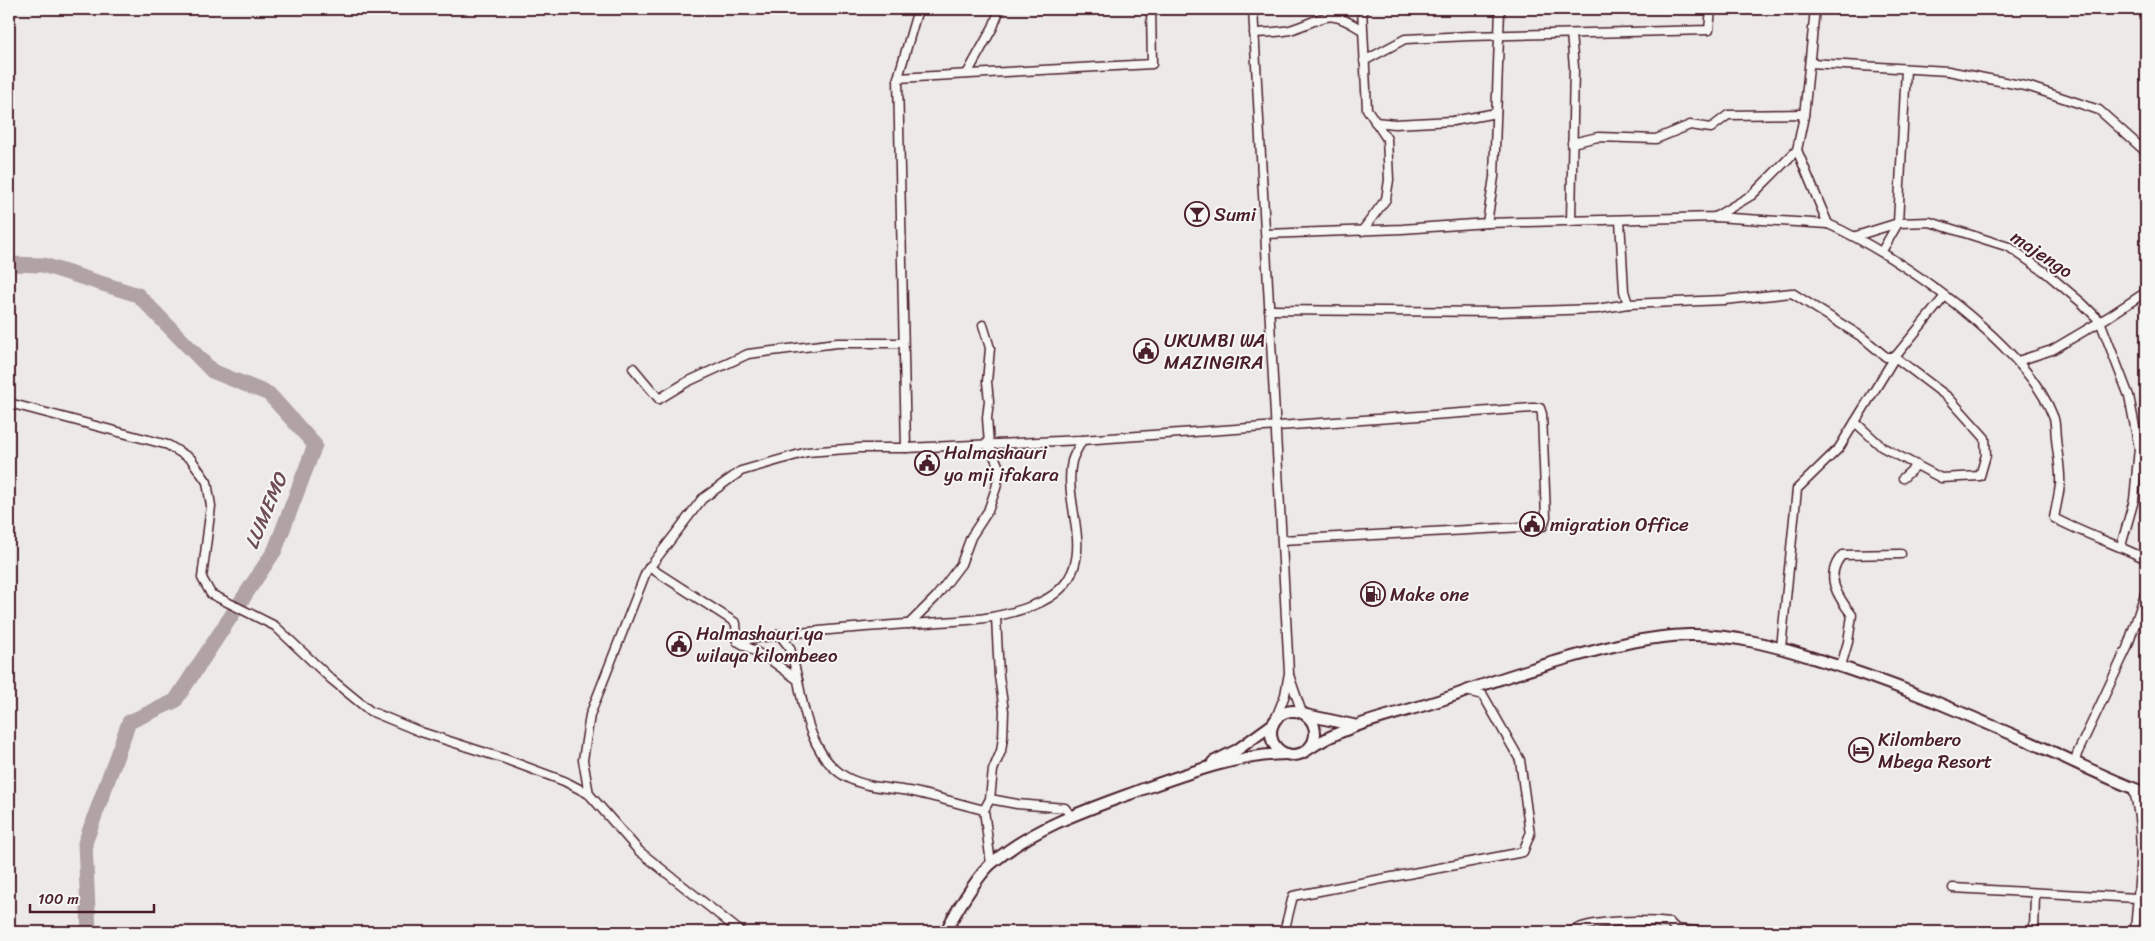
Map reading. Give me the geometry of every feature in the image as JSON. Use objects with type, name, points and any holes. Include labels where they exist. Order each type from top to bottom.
[{"type":"main road","points":[[946,932],[960,906],[991,864],[1032,835],[1070,815],[1195,771],[1266,754],[1295,755],[1307,750],[1327,736],[1354,725],[1430,704],[1466,690],[1547,664],[1639,640],[1690,634],[1730,638],[1782,648],[1841,666],[1955,710],[2075,762],[2122,785],[2146,793]]},
{"type":"main road","points":[[1195,771],[1237,750],[1284,713],[1290,711],[1354,725]]},
{"type":"main road","points":[[1304,714],[1312,721],[1315,730],[1314,739],[1307,750]]},
{"type":"main road","points":[[1274,722],[1271,734],[1274,744],[1286,754]]},
{"type":"street","points":[[906,448],[898,78],[918,9]]},
{"type":"street","points":[[967,74],[993,27],[1000,9]]},
{"type":"street","points":[[898,78],[1152,64],[1151,9]]},
{"type":"street","points":[[1253,9],[1266,234],[1274,425],[1289,673],[1285,694],[1274,722]]},
{"type":"street","points":[[1362,9],[1367,109],[1387,139],[1389,180],[1386,199],[1362,230]]},
{"type":"street","points":[[1487,223],[1494,177],[1500,9]]},
{"type":"street","points":[[1364,61],[1405,40],[1709,30],[1710,9]]},
{"type":"street","points":[[1715,217],[1752,196],[1797,150],[1804,114],[1815,9]]},
{"type":"street","points":[[1254,33],[1291,30],[1320,18],[1338,16],[1362,30]]},
{"type":"street","points":[[1571,34],[1574,67],[1571,221]]},
{"type":"street","points":[[1810,63],[1948,71],[2030,87],[2099,110],[2146,152]]},
{"type":"street","points":[[1882,251],[1898,223],[1906,69]]},
{"type":"street","points":[[1375,122],[1392,124],[1452,121],[1496,113]]},
{"type":"street","points":[[1572,143],[1598,137],[1656,139],[1690,125],[1711,128],[1728,115],[1804,114]]},
{"type":"street","points":[[1384,136],[1392,124]]},
{"type":"street","points":[[1797,150],[1828,224]]},
{"type":"street","points":[[1266,234],[1487,223],[1715,217],[1828,224],[1856,236],[1882,251],[1945,296],[2018,361],[2034,379],[2054,417],[2060,482],[2054,518],[2076,530],[2121,546],[2146,559]]},
{"type":"street","points":[[1620,220],[1624,291],[1628,304]]},
{"type":"street","name":"majengo","points":[[1856,236],[1898,223],[1930,222],[2009,247],[2045,272],[2100,321]]},
{"type":"street","points":[[2018,361],[2052,350],[2146,292]]},
{"type":"street","points":[[1269,310],[1498,312],[1597,309],[1628,304],[1724,300],[1792,293],[1862,337],[1886,357],[1895,357],[1950,398],[1985,438],[1986,455],[1980,476],[1941,478],[1882,447],[1855,422]]},
{"type":"street","points":[[1782,648],[1797,488],[1839,448],[1895,357],[1945,296]]},
{"type":"street","points":[[2100,321],[2129,396],[2139,448],[2134,500],[2121,546]]},
{"type":"street","points":[[909,624],[931,602],[961,564],[971,537],[988,511],[996,488],[1000,470],[989,444],[987,382],[990,348],[983,325]]},
{"type":"street","points":[[634,368],[659,399],[687,382],[748,354],[837,343],[903,344]]},
{"type":"street","points":[[9,403],[168,445],[191,459],[208,482],[211,506],[202,578],[211,594],[275,626],[331,679],[370,711],[421,732],[505,759],[564,781],[589,794],[639,851],[741,932]]},
{"type":"street","points":[[589,794],[583,760],[590,715],[604,674],[650,567],[702,499],[741,471],[807,452],[860,448],[906,448],[1082,440],[1274,425],[1540,408],[1542,414],[1546,517],[1543,526],[1282,540]]},
{"type":"street","points":[[737,641],[780,634],[947,623],[996,617],[1034,605],[1052,596],[1064,586],[1074,567],[1077,551],[1071,482],[1072,462],[1082,440]]},
{"type":"street","points":[[1903,478],[1916,465]]},
{"type":"street","points":[[2137,473],[2146,474]]},
{"type":"street","points":[[1841,666],[1848,642],[1852,615],[1837,596],[1834,580],[1835,564],[1842,555],[1901,554]]},
{"type":"street","points":[[650,567],[736,623],[737,641]]},
{"type":"street","points":[[2075,762],[2076,754],[2127,648],[2146,591]]},
{"type":"street","points":[[991,864],[984,810],[990,799],[993,770],[1003,737],[1004,712],[996,617]]},
{"type":"street","points":[[780,634],[790,648],[807,724],[827,760],[846,777],[873,786],[911,792],[984,810]]},
{"type":"street","points":[[737,641],[772,661],[798,680]]},
{"type":"street","points":[[1289,673],[1304,714]]},
{"type":"street","points":[[1284,932],[1293,896],[1523,852],[1530,834],[1520,760],[1483,695],[1466,690]]},
{"type":"street","points":[[2134,788],[2140,809],[2140,864],[2135,932]]},
{"type":"street","points":[[990,799],[1017,804],[1065,808],[1070,815]]},
{"type":"street","points":[[1953,888],[2137,898]]},
{"type":"street","points":[[2034,932],[2035,893]]},
{"type":"street","points":[[1571,932],[1575,929],[1602,924],[1649,920],[1670,923],[1676,929],[1705,932]]},
{"type":"waterway","name":"LUMEMO","points":[[9,264],[43,265],[138,295],[212,371],[269,394],[315,445],[275,550],[175,701],[129,722],[85,843],[89,932]]},
{"type":"place","name":"Sumi","points":[[1197,214]]},
{"type":"place","name":"UKUMBI WA MAZINGIRA","points":[[1146,351]]},
{"type":"place","name":"Halmashauri ya mji ifakara","points":[[927,463]]},
{"type":"place","name":"migration Office","points":[[1532,524]]},
{"type":"place","name":"Make one","points":[[1373,594]]},
{"type":"place","name":"Halmashauri ya wilaya kilombeeo","points":[[679,644]]},
{"type":"place","name":"Kilombero Mbega Resort","points":[[1861,750]]}]
